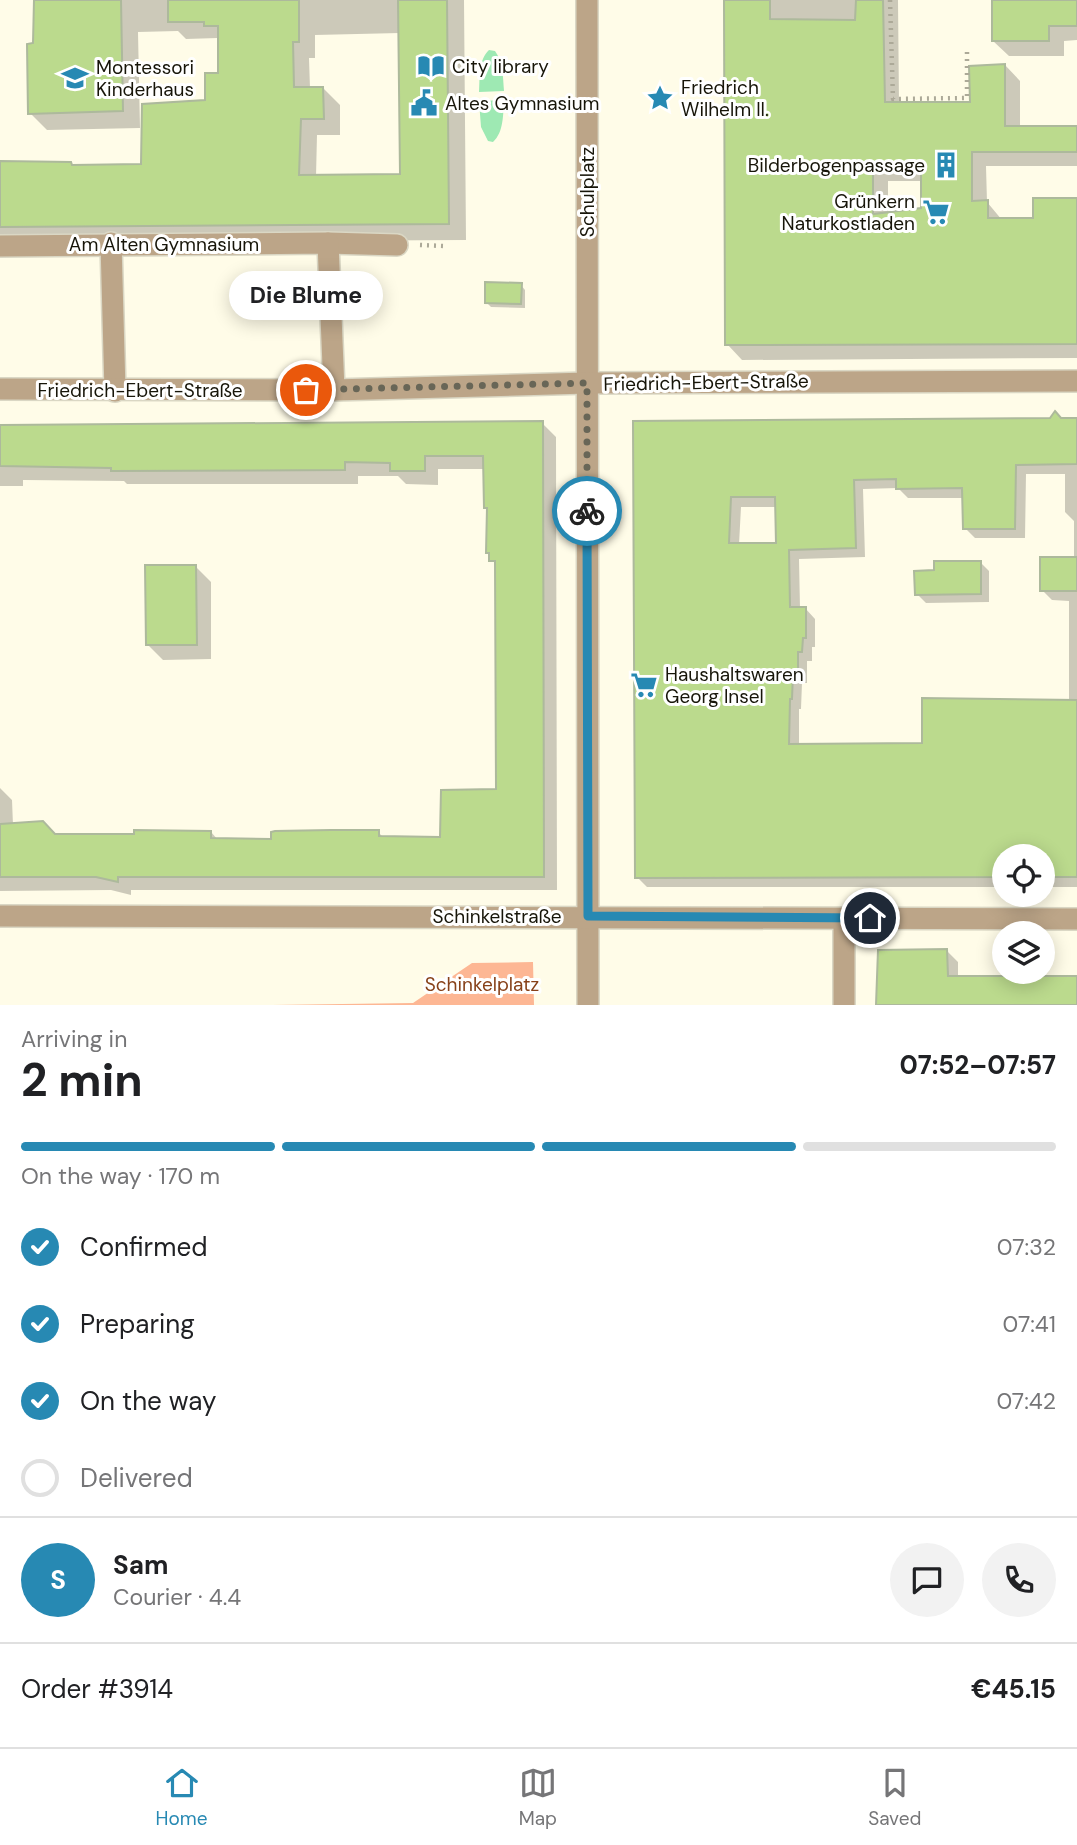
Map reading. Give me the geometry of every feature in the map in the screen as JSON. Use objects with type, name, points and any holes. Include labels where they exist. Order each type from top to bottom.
[{"type":"street","name":"Schulplatz","points":[[587,0],[588,1005]]},
{"type":"street","name":"Am Alten Gymnasium","points":[[0,246],[111,243],[397,245]]},
{"type":"street","points":[[111,243],[115,391]]},
{"type":"street","points":[[328,243],[334,390]]},
{"type":"street","name":"Friedrich-Ebert-Straße","points":[[0,389],[334,390],[587,383],[1077,381]]},
{"type":"street","name":"Schinkelstraße","points":[[0,916],[1077,919]]},
{"type":"street","points":[[844,918],[844,1005]]},
{"type":"path","points":[[890,0],[893,99],[967,98],[967,51]]},
{"type":"green space","name":"Schinkelplatz","points":[[533,962],[534,1005],[272,1005],[413,1003],[472,963]]},
{"type":"shaded area","points":[[489,50],[495,51],[500,60],[504,91],[479,92],[481,64]]},
{"type":"shaded area","points":[[504,100],[499,133],[493,142],[488,141],[481,127],[479,101]]},
{"type":"building","name":"Montessori Kinderhaus","points":[[34,0],[121,0],[123,111],[28,114],[27,44],[33,43]]},
{"type":"building","points":[[168,0],[299,0],[299,42],[293,42],[294,87],[323,87],[324,119],[301,119],[299,175],[400,174],[398,0],[447,0],[449,224],[0,227],[0,161],[71,162],[72,165],[141,164],[142,104],[205,100],[205,73],[218,73],[218,26],[204,26],[204,22],[168,22]]},
{"type":"building","points":[[724,0],[770,0],[770,19],[855,20],[856,0],[883,0],[885,102],[970,102],[969,66],[1005,64],[1005,126],[1077,126],[1077,152],[972,152],[972,201],[988,200],[988,218],[1033,218],[1033,198],[1077,198],[1077,344],[725,345]],"holes":[[[873,166],[921,166],[921,208],[873,214]]]},
{"type":"building","points":[[992,0],[1077,0],[1077,26],[1049,26],[1049,41],[992,41]]},
{"type":"building","points":[[485,282],[522,283],[521,304],[485,303]]},
{"type":"building","points":[[1055,411],[1061,418],[1077,418],[1077,464],[1016,465],[1015,529],[963,529],[962,488],[896,489],[896,479],[854,480],[856,548],[789,550],[790,607],[806,607],[806,638],[803,638],[802,652],[798,652],[798,673],[793,673],[789,744],[922,743],[922,698],[1077,700],[1077,877],[1055,877],[1055,844],[992,844],[992,877],[635,878],[633,421],[1050,418]],"holes":[[[731,497],[775,497],[776,543],[729,543]]]},
{"type":"building","points":[[543,421],[544,877],[118,877],[118,882],[96,877],[0,877],[0,824],[43,821],[55,834],[134,834],[134,830],[211,831],[211,838],[271,839],[271,832],[275,831],[379,830],[379,836],[440,837],[441,790],[496,789],[495,561],[489,561],[489,553],[486,553],[487,508],[484,508],[483,456],[425,456],[425,471],[390,471],[390,463],[345,462],[345,470],[111,471],[111,468],[0,466],[0,425]]},
{"type":"building","points":[[1040,557],[1077,557],[1077,591],[1040,591]]},
{"type":"building","points":[[934,561],[981,561],[981,594],[915,595],[914,571],[934,570]]},
{"type":"building","points":[[145,565],[196,565],[197,645],[146,645]]},
{"type":"building","points":[[947,949],[948,976],[992,976],[992,984],[1055,984],[1055,976],[1077,976],[1077,1005],[876,1005],[878,950]]},
{"type":"way so far","points":[[306,390],[587,383],[587,511]]},
{"type":"place","name":"City library","points":[[431,66]]},
{"type":"place","name":"Montessori Kinderhaus","points":[[75,78]]},
{"type":"place","name":"Friedrich Wilhelm II.","points":[[660,98]]},
{"type":"place","name":"Altes Gymnasium","points":[[424,103]]},
{"type":"place","name":"Bilderbogenpassage","points":[[946,165]]},
{"type":"place","name":"Grünkern Naturkostladen","points":[[936,212]]},
{"type":"place","name":"Die Blume","points":[[306,390]]},
{"type":"place","name":"Haushaltswaren Georg Insel","points":[[644,685]]},
{"type":"route","points":[[587,511],[588,916],[870,918]]}]
